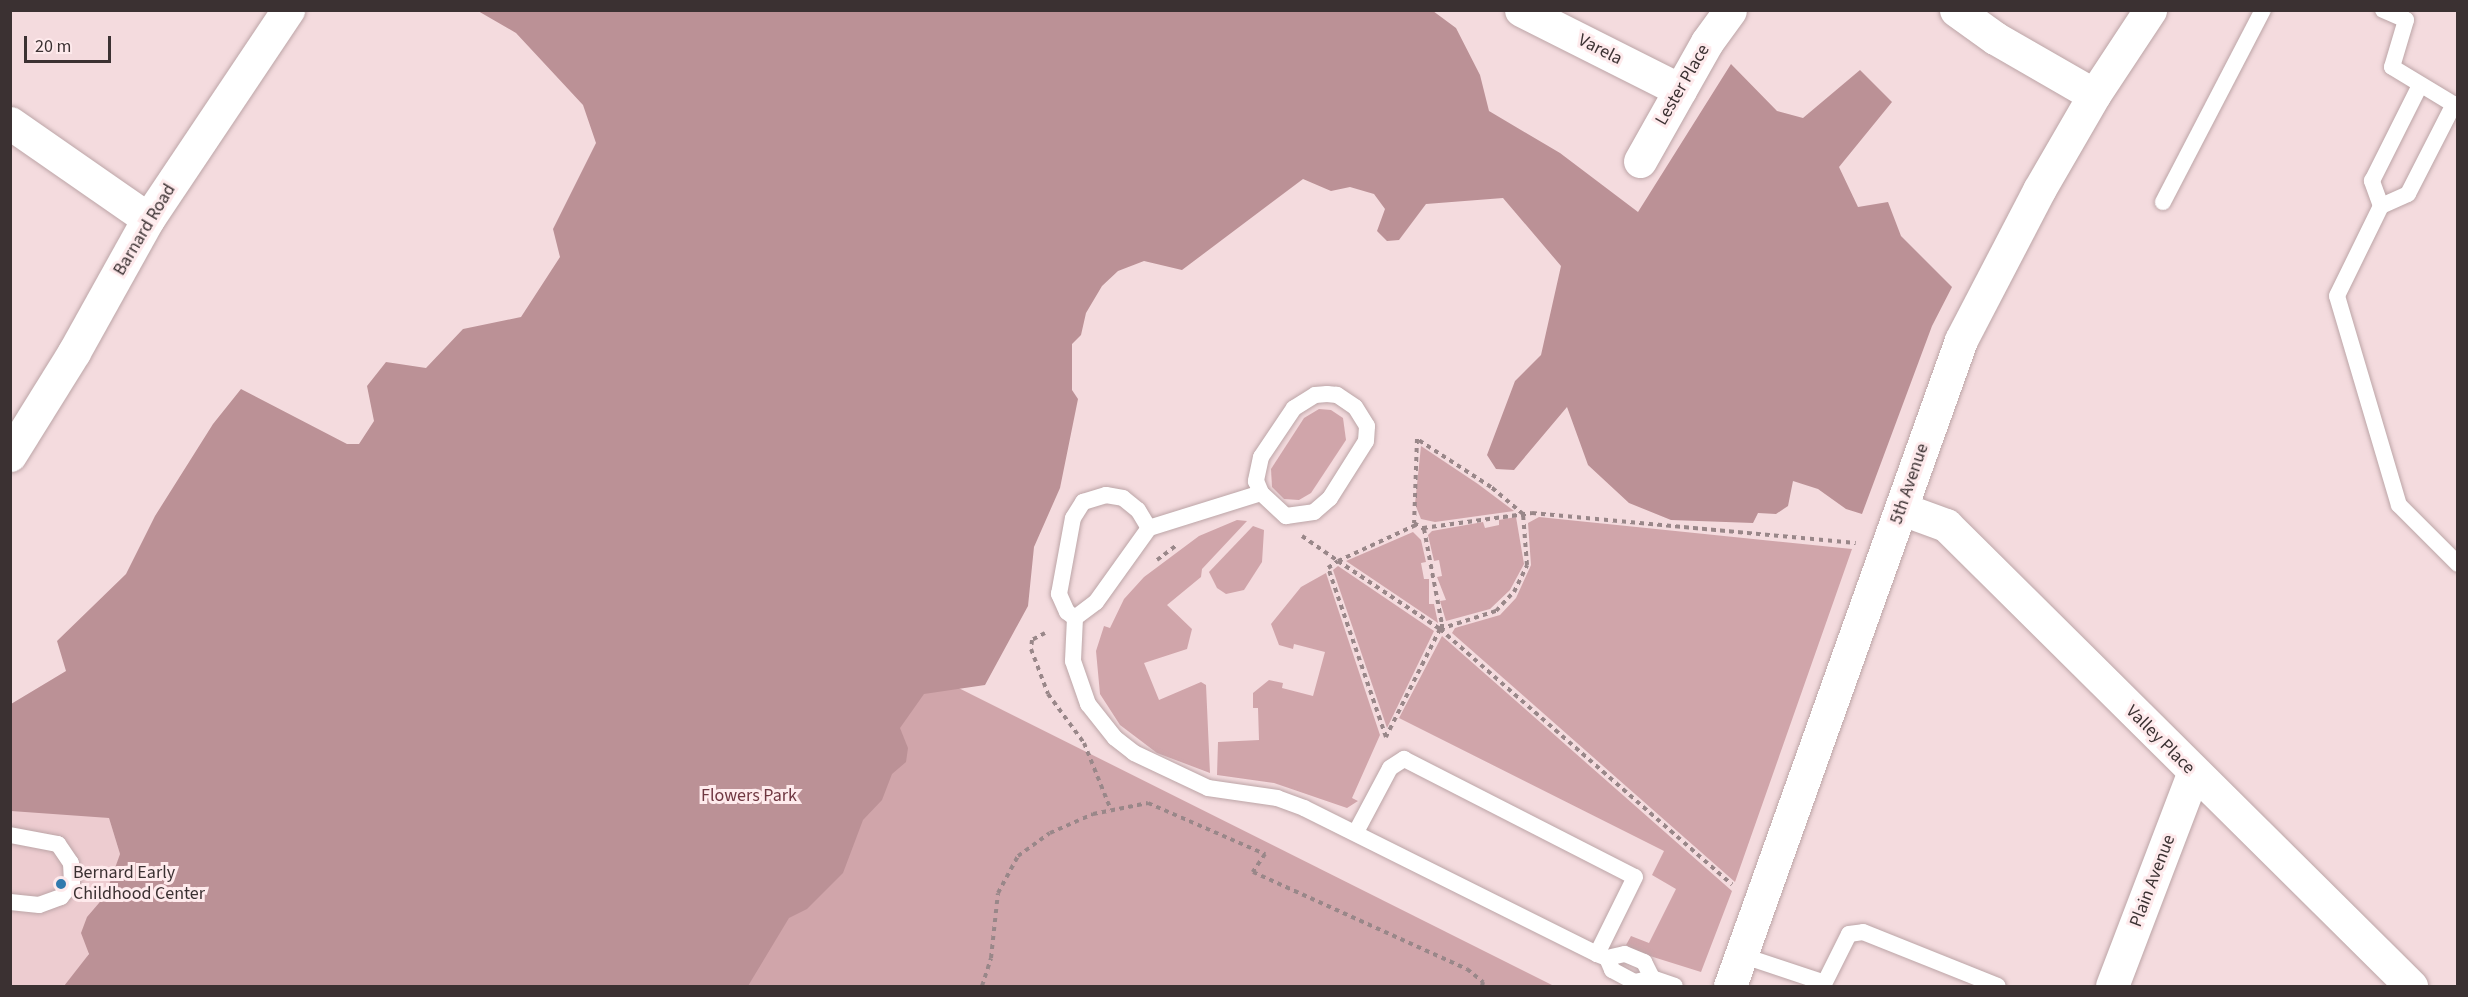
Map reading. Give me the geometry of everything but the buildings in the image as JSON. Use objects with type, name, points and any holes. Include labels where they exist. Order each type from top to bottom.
[{"type":"street","name":"Barnard Road","points":[[10,454],[74,352],[148,219],[288,10]]},
{"type":"street","name":"Varela","points":[[1521,10],[1680,90]]},
{"type":"street","name":"Lester Place","points":[[1640,161],[1680,90],[1730,10]]},
{"type":"street","points":[[1956,10],[1995,38],[2094,95]]},
{"type":"street","name":"5th Avenue","points":[[1730,987],[1902,509],[1944,384],[1980,299],[2094,95],[2150,10]]},
{"type":"street","points":[[10,123],[148,219]]},
{"type":"street","name":"Valley Place","points":[[1902,509],[1946,525],[2193,774],[2225,801],[2410,987]]},
{"type":"street","name":"Plain Avenue","points":[[2112,987],[2193,774]]},
{"type":"lane","points":[[2163,202],[2263,10]]},
{"type":"lane","points":[[2383,10],[2406,20],[2392,67],[2456,106],[2408,194],[2381,206],[2337,296],[2399,505],[2457,564]]},
{"type":"lane","points":[[2381,206],[2372,181],[2420,85]]},
{"type":"lane","points":[[1327,394],[1337,395],[1355,406],[1367,426],[1366,441],[1330,498],[1314,512],[1295,517],[1279,513],[1261,493],[1256,481],[1261,457],[1294,408],[1315,395],[1327,394]]},
{"type":"lane","points":[[1075,618],[1096,602],[1149,528],[1261,493]]},
{"type":"lane","points":[[1075,618],[1067,612],[1059,594],[1076,508],[1090,497],[1122,498],[1138,510],[1149,528]]},
{"type":"lane","points":[[1075,618],[1073,661],[1083,693],[1101,722],[1134,753],[1208,788],[1277,798],[1356,832],[1602,956],[1625,954],[1644,962],[1652,978],[1675,987]]},
{"type":"lane","points":[[1356,832],[1390,768],[1404,759],[1635,877],[1602,956]]},
{"type":"lane","points":[[10,835],[58,844],[71,863],[72,883],[62,897],[39,905],[10,902]]},
{"type":"lane","points":[[1741,955],[1823,984],[1849,934],[1863,932],[1998,987]]},
{"type":"path","points":[[1414,524],[1417,439],[1496,491],[1522,514],[1527,565],[1514,592],[1491,614],[1440,629]]},
{"type":"path","points":[[1414,524],[1424,529],[1522,514],[1860,544]]},
{"type":"path","points":[[1414,524],[1328,568],[1386,737],[1440,629],[1424,529]]},
{"type":"path","points":[[1300,534],[1440,629],[1738,890]]},
{"type":"path","points":[[1149,568],[1180,543]]},
{"type":"path","points":[[982,987],[991,958],[998,893],[1018,856],[1050,833],[1093,814],[1148,803],[1265,855],[1253,872],[1467,969],[1483,982],[1482,987]]},
{"type":"shaded area","name":"Bernard Early Childhood Center","points":[[11,805],[109,818],[120,854],[78,986],[11,986]]},
{"type":"green space","points":[[478,11],[1433,11],[1456,28],[1480,75],[1489,111],[1560,153],[1638,212],[1731,64],[1777,111],[1803,118],[1860,70],[1892,102],[1839,167],[1858,207],[1888,202],[1901,236],[1952,287],[1932,326],[1862,514],[1846,509],[1818,489],[1793,481],[1788,506],[1776,514],[1758,513],[1753,523],[1671,520],[1629,503],[1588,465],[1567,407],[1514,470],[1496,469],[1487,455],[1515,381],[1541,355],[1561,266],[1503,198],[1426,204],[1399,240],[1387,241],[1377,231],[1385,209],[1374,194],[1350,187],[1331,191],[1303,179],[1182,270],[1144,261],[1118,271],[1102,286],[1086,313],[1081,335],[1072,344],[1072,390],[1078,399],[1060,488],[1034,547],[1028,606],[985,685],[924,694],[900,728],[908,748],[906,762],[892,774],[882,800],[863,820],[843,873],[807,909],[789,918],[748,986],[64,986],[89,954],[81,933],[87,917],[105,896],[120,854],[109,818],[11,811],[11,704],[66,671],[57,641],[126,574],[155,516],[213,424],[241,389],[347,444],[359,444],[374,421],[367,386],[386,362],[426,368],[463,329],[521,317],[560,257],[553,229],[596,143],[583,105],[516,33]]},
{"type":"green space","points":[[1319,409],[1331,410],[1343,418],[1346,440],[1311,493],[1299,500],[1284,499],[1272,487],[1271,469],[1304,418]]},
{"type":"green space","points":[[1421,446],[1514,511],[1435,522],[1421,519],[1415,504]]},
{"type":"green space","points":[[1516,517],[1524,564],[1510,590],[1490,609],[1446,621],[1440,601],[1446,600],[1437,577],[1442,576],[1439,560],[1434,561],[1428,535],[1432,531],[1483,522],[1485,528],[1499,525],[1499,520]]},
{"type":"green space","points":[[1539,517],[1852,549],[1735,882],[1452,633],[1455,628],[1500,615],[1516,598],[1531,565],[1528,523]]},
{"type":"green space","points":[[1237,520],[1247,521],[1202,569],[1201,577],[1167,605],[1192,629],[1187,649],[1144,663],[1159,700],[1201,682],[1206,685],[1210,773],[1157,753],[1120,725],[1100,694],[1096,651],[1104,626],[1110,628],[1124,599],[1144,577],[1199,536]]},
{"type":"green space","points":[[1253,526],[1264,530],[1262,562],[1244,590],[1226,594],[1217,588],[1209,572]]},
{"type":"green space","points":[[1413,532],[1421,540],[1426,562],[1421,563],[1424,579],[1429,579],[1429,604],[1434,604],[1438,623],[1346,561]]},
{"type":"green space","name":"Flowers Park","points":[[653,535],[1554,986],[460,986]]},
{"type":"green space","points":[[1338,566],[1434,631],[1387,728],[1333,570]]},
{"type":"green space","points":[[1326,573],[1380,735],[1352,798],[1358,801],[1347,808],[1274,783],[1217,775],[1218,742],[1259,740],[1258,708],[1253,708],[1253,693],[1269,680],[1283,683],[1282,688],[1313,696],[1325,652],[1294,644],[1293,649],[1279,645],[1271,624],[1301,587]]},
{"type":"green space","points":[[1442,636],[1732,891],[1701,972],[1634,951],[1626,945],[1631,936],[1649,943],[1676,889],[1652,875],[1664,851],[1399,718]]},
{"type":"place","name":"Bernard Early Childhood Center","points":[[61,884]]}]
